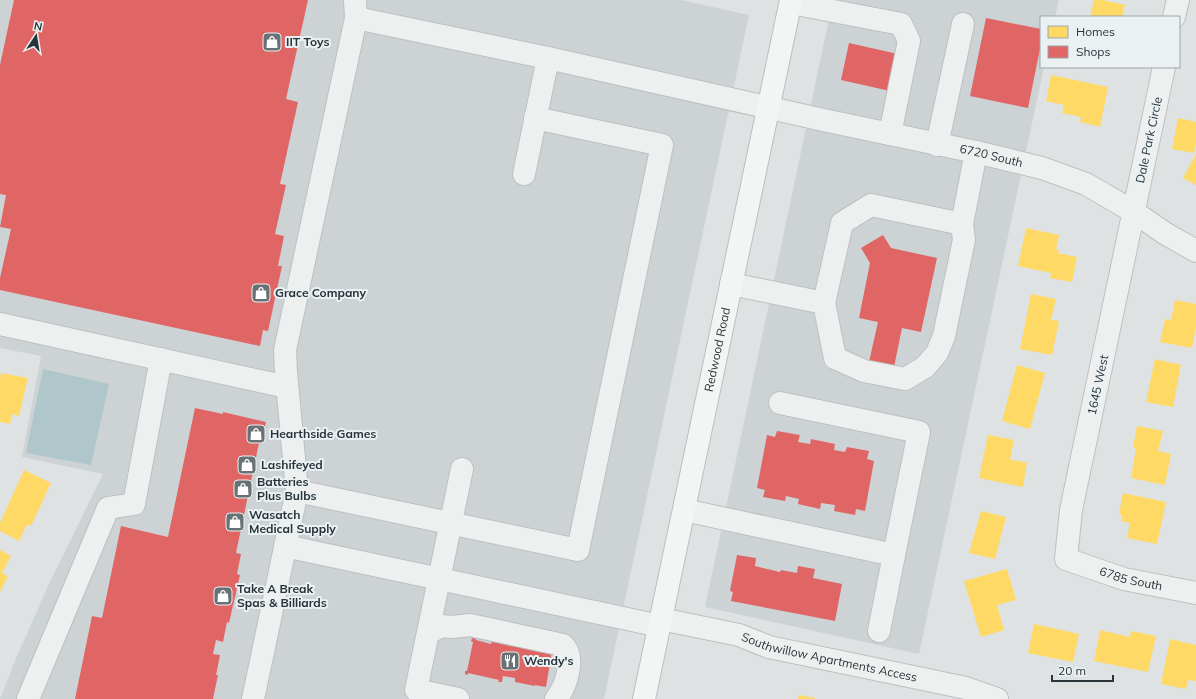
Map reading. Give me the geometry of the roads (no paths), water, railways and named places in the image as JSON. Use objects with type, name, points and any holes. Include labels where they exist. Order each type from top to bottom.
[{"type":"main road","name":"Redwood Road","points":[[644,699],[791,2]]},
{"type":"street","points":[[1174,16],[1178,0]]},
{"type":"street","points":[[791,2],[901,24],[909,41],[890,134]]},
{"type":"street","points":[[253,699],[296,491],[285,350],[356,9]]},
{"type":"street","name":"6720 South","points":[[356,9],[548,58],[937,145],[976,152],[1042,168],[1086,184],[1196,251]]},
{"type":"street","points":[[937,145],[963,24]]},
{"type":"street","points":[[524,174],[548,58]]},
{"type":"street","name":"Dale Park Circle","points":[[1134,212],[1164,68]]},
{"type":"street","points":[[296,491],[578,550],[662,145],[535,118]]},
{"type":"street","points":[[962,224],[871,205],[842,223],[824,302],[835,358],[864,371],[905,379],[925,367],[937,353],[944,336],[964,240],[962,224],[976,152]]},
{"type":"street","name":"1645 West","points":[[1066,559],[1072,510],[1134,212]]},
{"type":"street","points":[[731,284],[824,302]]},
{"type":"street","points":[[0,324],[287,387]]},
{"type":"street","points":[[28,699],[108,508],[134,504],[161,359]]},
{"type":"street","points":[[780,403],[919,432],[879,631]]},
{"type":"street","points":[[458,699],[416,690],[462,470]]},
{"type":"street","points":[[684,510],[894,555]]},
{"type":"street","name":"Southwillow Apartments Access","points":[[285,546],[439,579],[661,623],[740,635],[769,647],[966,688],[997,699]]},
{"type":"street","name":"6785 South","points":[[1066,559],[1124,579],[1196,593]]},
{"type":"street","points":[[428,633],[442,626],[452,627],[470,625],[563,645],[568,652],[570,660],[564,688],[556,699]]},
{"type":"water","points":[[43,369],[109,384],[91,465],[26,453]]},
{"type":"place","name":"IIT Toys","points":[[272,42]]},
{"type":"place","name":"Grace Company","points":[[261,293]]},
{"type":"place","name":"Hearthside Games","points":[[256,434]]},
{"type":"place","name":"Lashifeyed","points":[[247,465]]},
{"type":"place","name":"Batteries Plus Bulbs","points":[[243,489]]},
{"type":"place","name":"Wasatch Medical Supply","points":[[235,522]]},
{"type":"place","name":"Take A Break Spas & Billiards","points":[[223,596]]},
{"type":"place","name":"Wendy's","points":[[510,661]]}]
